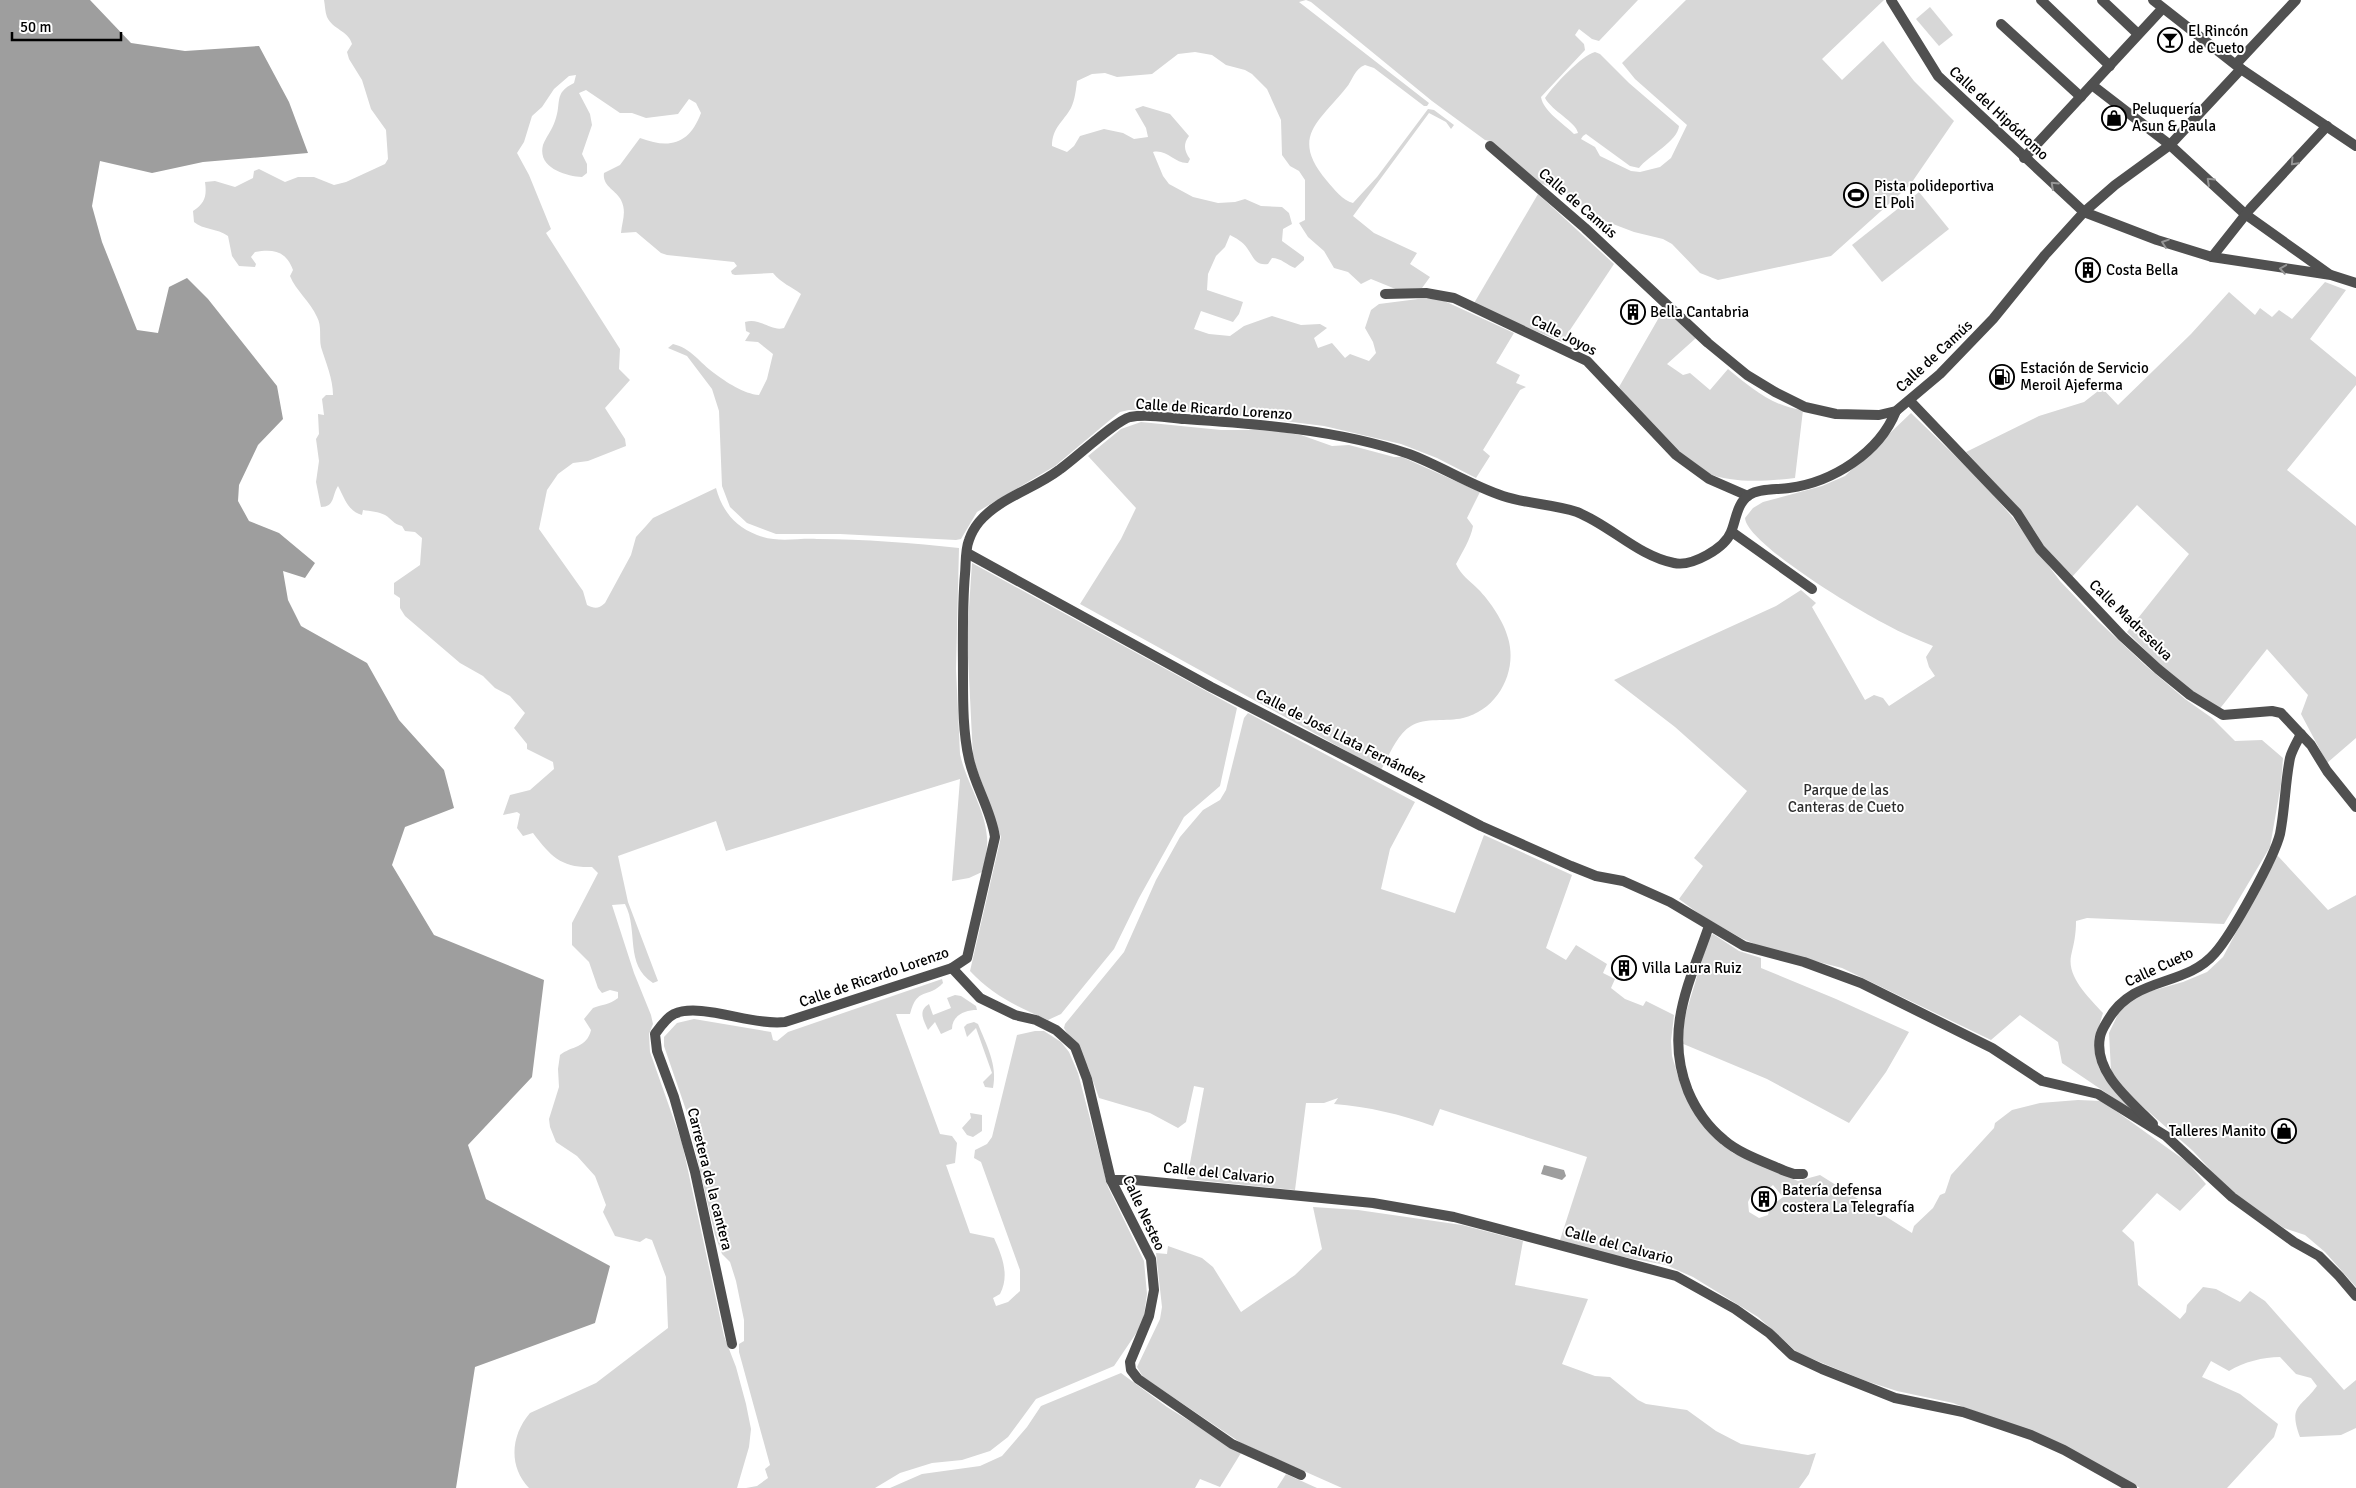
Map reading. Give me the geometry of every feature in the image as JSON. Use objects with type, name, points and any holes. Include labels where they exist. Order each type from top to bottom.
[{"type":"street","name":"Calle del Hipódromo","points":[[1891,0],[1938,76],[2084,212]]},
{"type":"street","points":[[2041,0],[2110,66]]},
{"type":"street","points":[[2102,0],[2138,34]]},
{"type":"street","points":[[2153,0],[2162,9],[2238,66],[2356,146]]},
{"type":"street","name":"Calle de Camús","points":[[1490,146],[1585,228],[1708,343],[1747,375],[1805,407],[1836,414],[1864,416],[1896,411],[1910,402],[1978,336],[2045,254],[2084,212],[2115,185],[2170,145],[2296,0]]},
{"type":"street","points":[[2024,158],[2162,9]]},
{"type":"street","points":[[2001,24],[2081,97]]},
{"type":"street","points":[[2092,85],[2170,145],[2245,214],[2331,275]]},
{"type":"street","points":[[2212,257],[2245,214],[2327,126]]},
{"type":"street","points":[[2084,212],[2165,243],[2212,257],[2331,275],[2356,283]]},
{"type":"street","name":"Calle Joyos","points":[[1385,294],[1426,293],[1454,298],[1587,361],[1676,456],[1709,479],[1748,496]]},
{"type":"street","name":"Calle Madreselva","points":[[1910,402],[2017,513],[2040,549],[2122,636],[2158,669],[2190,695],[2222,716],[2272,711],[2281,714],[2311,745],[2327,771],[2356,807]]},
{"type":"street","points":[[1748,496],[1765,490],[1798,486],[1840,472],[1877,440],[1891,424],[1896,411]]},
{"type":"street","name":"Calle de Ricardo Lorenzo","points":[[662,1025],[673,1015],[686,1011],[700,1011],[772,1024],[785,1022],[952,968],[967,958],[995,837],[991,821],[974,780],[965,727],[962,640],[967,542],[976,525],[987,514],[1058,471],[1126,418],[1136,416],[1284,427],[1404,452],[1507,497],[1576,512],[1649,552],[1674,563],[1686,563],[1702,558],[1726,541],[1732,532],[1740,508],[1748,496]]},
{"type":"street","points":[[1732,532],[1812,589]]},
{"type":"street","name":"Calle de José Llata Fernández","points":[[967,553],[1211,686],[1481,826],[1596,876],[1623,881],[1651,893],[1750,948],[1804,962],[1862,982],[1992,1048],[2042,1081],[2098,1094],[2159,1130],[2232,1197],[2294,1242],[2319,1256],[2356,1296]]},
{"type":"street","name":"Calle Cueto","points":[[2159,1130],[2108,1076],[2100,1051],[2100,1038],[2112,1013],[2124,1000],[2154,983],[2188,972],[2202,964],[2215,953],[2231,929],[2275,849],[2280,834],[2290,757],[2300,734]]},
{"type":"street","points":[[1710,926],[1683,1000],[1677,1037],[1677,1052],[1685,1083],[1699,1113],[1724,1141],[1785,1171],[1803,1174]]},
{"type":"street","name":"Calle Nesteo","points":[[952,968],[980,998],[1015,1015],[1036,1020],[1056,1030],[1075,1048],[1087,1079],[1111,1180],[1151,1259],[1154,1290],[1149,1316],[1130,1362],[1131,1370],[1138,1379],[1232,1444],[1301,1475]]},
{"type":"street","name":"Carretera de la cantera","points":[[662,1025],[655,1034],[657,1051],[672,1090],[695,1172],[732,1344]]},
{"type":"street","name":"Calle del Calvario","points":[[1111,1180],[1135,1180],[1373,1204],[1445,1215],[1676,1276],[1735,1309],[1769,1333],[1792,1354],[1822,1369],[1895,1398],[1963,1412],[2031,1435],[2064,1450],[2132,1488]]},
{"type":"green space","points":[[324,0],[1306,0],[1299,2],[1429,103],[1427,106],[1424,106],[1374,68],[1365,65],[1358,69],[1346,88],[1318,121],[1309,141],[1310,153],[1316,166],[1342,197],[1353,203],[1377,177],[1428,109],[1434,110],[1454,125],[1451,129],[1446,122],[1429,113],[1353,216],[1374,233],[1417,253],[1410,264],[1430,277],[1422,288],[1398,290],[1371,279],[1361,284],[1348,272],[1334,268],[1324,251],[1308,237],[1299,223],[1305,220],[1305,180],[1299,171],[1290,166],[1282,155],[1281,120],[1267,89],[1252,74],[1226,65],[1212,55],[1195,52],[1178,54],[1152,74],[1117,77],[1105,73],[1092,74],[1077,81],[1072,105],[1054,134],[1052,146],[1067,152],[1074,146],[1080,136],[1104,129],[1123,133],[1134,139],[1148,137],[1146,128],[1135,109],[1143,106],[1170,114],[1189,136],[1185,145],[1186,153],[1190,159],[1188,163],[1183,163],[1163,153],[1153,152],[1163,176],[1169,184],[1193,197],[1218,203],[1235,202],[1245,199],[1261,206],[1282,207],[1289,213],[1292,224],[1283,229],[1282,241],[1304,257],[1304,260],[1295,268],[1275,258],[1272,258],[1268,264],[1257,262],[1244,244],[1230,235],[1225,247],[1216,256],[1208,274],[1207,290],[1243,302],[1239,314],[1233,322],[1201,311],[1194,329],[1209,334],[1230,336],[1244,326],[1272,316],[1301,325],[1320,324],[1327,328],[1314,338],[1318,348],[1332,343],[1345,358],[1350,354],[1369,361],[1376,353],[1373,342],[1365,328],[1371,310],[1379,304],[1418,299],[1440,299],[1514,333],[1496,363],[1520,375],[1516,383],[1526,387],[1520,390],[1483,450],[1490,456],[1476,478],[1437,458],[1401,444],[1324,426],[1219,413],[1129,410],[1120,412],[1055,466],[977,512],[961,539],[840,534],[776,534],[747,523],[730,507],[722,486],[719,411],[712,389],[687,356],[668,348],[673,344],[685,349],[730,384],[741,390],[759,395],[767,379],[773,354],[758,342],[745,341],[750,333],[746,331],[745,322],[756,321],[779,329],[784,328],[801,294],[773,273],[735,275],[731,271],[737,266],[734,262],[667,255],[661,253],[636,232],[621,233],[624,213],[623,204],[607,185],[604,177],[604,173],[620,165],[640,138],[660,143],[669,143],[677,142],[684,138],[696,124],[701,113],[696,103],[689,99],[678,114],[646,118],[632,113],[620,113],[586,90],[579,93],[590,114],[592,125],[582,154],[587,164],[587,173],[582,177],[568,175],[554,169],[544,160],[542,153],[543,145],[557,115],[559,99],[563,91],[574,83],[576,75],[569,76],[554,89],[542,107],[532,116],[524,142],[517,153],[529,175],[551,229],[546,233],[620,349],[619,369],[630,380],[605,408],[625,439],[626,446],[588,461],[573,463],[558,474],[547,490],[539,529],[583,591],[587,605],[596,608],[605,603],[631,555],[636,537],[653,518],[716,488],[726,510],[736,522],[757,535],[772,539],[870,541],[959,548],[956,669],[960,754],[986,826],[987,846],[982,872],[969,878],[952,881],[960,779],[726,851],[716,821],[618,856],[628,902],[658,981],[653,983],[638,966],[633,946],[629,914],[625,904],[612,905],[634,973],[651,1015],[653,1024],[649,1034],[650,1052],[682,1143],[724,1336],[736,1367],[751,1429],[749,1447],[737,1488],[529,1488],[522,1479],[515,1460],[514,1450],[519,1431],[530,1413],[596,1383],[668,1328],[666,1277],[652,1240],[646,1238],[640,1242],[615,1236],[603,1212],[606,1205],[595,1176],[577,1156],[556,1142],[550,1127],[549,1119],[559,1087],[558,1069],[560,1055],[578,1046],[589,1036],[591,1030],[584,1019],[593,1008],[618,998],[618,992],[610,990],[602,993],[598,988],[589,962],[572,945],[572,923],[598,873],[592,867],[573,865],[558,859],[546,849],[533,833],[523,836],[517,828],[520,814],[517,812],[503,815],[510,795],[530,790],[554,769],[553,762],[527,749],[527,744],[514,728],[525,713],[510,696],[495,688],[483,676],[460,663],[405,616],[400,608],[400,598],[394,594],[394,583],[420,565],[422,538],[415,532],[405,531],[402,526],[383,514],[363,510],[362,515],[353,511],[347,504],[338,486],[331,503],[321,507],[316,482],[319,461],[316,439],[319,434],[318,414],[324,415],[322,399],[326,395],[333,395],[333,389],[321,347],[319,320],[290,276],[293,270],[287,259],[274,251],[255,252],[251,257],[256,264],[255,267],[239,266],[232,256],[228,236],[194,222],[193,211],[204,199],[206,191],[205,182],[215,181],[235,187],[253,178],[254,171],[259,169],[285,182],[298,177],[314,177],[334,185],[346,182],[385,164],[388,159],[386,130],[371,109],[362,80],[349,59],[347,52],[352,44],[350,39],[333,25],[326,15]]},
{"type":"green space","points":[[1306,0],[1638,0],[1599,41],[1592,39],[1579,29],[1575,35],[1584,44],[1585,50],[1541,97],[1546,107],[1555,117],[1574,134],[1578,133],[1573,125],[1548,103],[1545,98],[1575,65],[1595,52],[1600,54],[1629,83],[1679,126],[1674,137],[1639,168],[1630,166],[1586,134],[1583,136],[1581,139],[1595,147],[1600,156],[1631,171],[1640,172],[1660,167],[1671,158],[1687,125],[1635,79],[1622,63],[1686,0],[1884,0],[1822,59],[1842,80],[1883,41],[1914,81],[1954,121],[1910,185],[1831,256],[1718,280],[1700,273],[1672,244],[1663,239],[1634,232],[1592,216],[1568,194],[1540,183],[1490,141],[1485,140],[1432,101],[1311,2]]},
{"type":"green space","points":[[1930,7],[1953,35],[1939,46],[1916,19]]},
{"type":"green space","points":[[1919,192],[1949,229],[1882,282],[1852,245]]},
{"type":"green space","points":[[1538,194],[1614,264],[1562,342],[1473,305]]},
{"type":"green space","points":[[2325,282],[2346,290],[2310,339],[2356,377],[2356,385],[2287,470],[2356,526],[2356,738],[2327,763],[2301,714],[2308,695],[2267,649],[2218,711],[2166,671],[2127,632],[2189,554],[2137,505],[2072,577],[2041,543],[2017,506],[1966,452],[2039,416],[2084,402],[2102,388],[2118,405],[2191,334],[2229,292],[2255,315],[2260,308],[2272,317],[2279,310],[2292,319]]},
{"type":"green space","points":[[1665,307],[1696,338],[1667,364],[1683,375],[1690,373],[1710,390],[1728,369],[1762,395],[1782,405],[1803,410],[1795,478],[1762,481],[1728,479],[1707,473],[1695,467],[1648,422],[1619,387]]},
{"type":"green space","name":"Parque de las Canteras de Cueto","points":[[1911,413],[1983,483],[2013,518],[2060,581],[2098,621],[2145,665],[2185,699],[2212,718],[2235,741],[2262,740],[2283,758],[2281,784],[2270,847],[2224,924],[2087,918],[2076,921],[2071,956],[2072,972],[2086,994],[2103,1013],[2096,1044],[2098,1066],[2110,1085],[2132,1108],[2130,1109],[2062,1063],[2058,1042],[2020,1015],[1991,1040],[1842,968],[1764,948],[1741,938],[1702,916],[1679,899],[1703,866],[1694,858],[1747,791],[1675,727],[1614,680],[1776,606],[1801,590],[1816,603],[1812,607],[1865,700],[1874,695],[1883,698],[1889,706],[1935,676],[1929,667],[1926,657],[1933,646],[1874,618],[1807,576],[1764,544],[1751,530],[1745,518],[1753,508],[1763,502],[1822,486],[1845,476]]},
{"type":"green space","points":[[1141,422],[1221,430],[1269,430],[1301,435],[1332,446],[1349,445],[1394,457],[1402,457],[1480,492],[1467,518],[1473,526],[1470,535],[1456,564],[1463,575],[1483,594],[1492,606],[1508,638],[1510,663],[1507,676],[1495,698],[1475,714],[1463,718],[1429,721],[1411,726],[1397,740],[1381,770],[1080,604],[1121,539],[1136,508],[1088,456],[1121,429]]},
{"type":"green space","points":[[972,563],[1237,708],[1220,786],[1184,817],[1139,898],[1114,949],[1061,1014],[1048,1020],[996,994],[970,971],[1001,837],[973,758],[967,637]]},
{"type":"green space","points":[[1248,713],[1415,802],[1390,849],[1381,889],[1455,913],[1484,835],[1572,875],[1546,948],[1566,960],[1576,945],[1607,964],[1603,973],[1615,979],[1611,988],[1625,999],[1643,1006],[1646,1001],[1674,1015],[1671,1041],[1672,1056],[1680,1083],[1689,1103],[1721,1144],[1733,1153],[1798,1181],[1820,1175],[1912,1233],[1914,1226],[1933,1208],[1940,1195],[1945,1193],[1951,1175],[1994,1128],[1995,1123],[2012,1110],[2040,1103],[2078,1100],[2102,1101],[2187,1162],[2206,1184],[2180,1211],[2157,1193],[2122,1231],[2134,1242],[2138,1285],[2180,1319],[2186,1312],[2187,1305],[2203,1287],[2216,1289],[2240,1302],[2250,1291],[2265,1301],[2344,1390],[2356,1380],[2356,1428],[2341,1435],[2300,1437],[2295,1419],[2296,1413],[2301,1403],[2317,1386],[2311,1378],[2296,1374],[2280,1357],[2254,1361],[2229,1371],[2211,1361],[2202,1377],[2240,1394],[2278,1424],[2274,1437],[2227,1488],[2140,1488],[2060,1443],[1953,1403],[1897,1391],[1866,1381],[1798,1353],[1758,1317],[1693,1277],[1666,1265],[1608,1254],[1560,1240],[1587,1157],[1440,1109],[1433,1126],[1384,1112],[1334,1104],[1338,1098],[1324,1103],[1306,1103],[1295,1190],[1187,1179],[1204,1088],[1194,1086],[1186,1122],[1178,1128],[1150,1113],[1099,1098],[1088,1067],[1064,1028],[1065,1024],[1124,952],[1156,880],[1180,837],[1203,810],[1220,800],[1226,790],[1244,718]],"holes":[[[1773,1185],[1783,1197],[1770,1207],[1768,1215],[1759,1218],[1749,1212],[1748,1202],[1752,1194],[1759,1196]]]},
{"type":"green space","points":[[2277,855],[2328,910],[2356,895],[2356,1287],[2325,1252],[2305,1235],[2284,1228],[2244,1201],[2218,1178],[2193,1151],[2124,1090],[2111,1071],[2109,1033],[2119,1012],[2137,995],[2183,982],[2207,972],[2223,957]]},
{"type":"green space","points":[[1713,934],[1739,951],[1761,958],[1761,968],[1909,1032],[1886,1072],[1849,1123],[1767,1079],[1681,1043],[1682,1026],[1709,937]]},
{"type":"green space","points":[[942,979],[943,983],[938,988],[920,996],[916,1000],[910,1014],[896,1014],[940,1134],[952,1136],[957,1143],[955,1163],[946,1165],[970,1233],[994,1238],[1000,1252],[1005,1273],[1000,1294],[993,1298],[996,1306],[1008,1302],[1020,1291],[1020,1270],[981,1162],[974,1158],[975,1150],[987,1144],[992,1137],[1017,1035],[1044,1031],[1061,1042],[1069,1052],[1078,1073],[1108,1187],[1144,1261],[1147,1294],[1141,1326],[1114,1366],[1036,1399],[1008,1437],[990,1451],[962,1460],[932,1463],[900,1473],[875,1488],[746,1488],[757,1486],[768,1478],[765,1469],[770,1465],[739,1352],[739,1344],[744,1341],[744,1320],[730,1262],[722,1254],[715,1235],[686,1110],[664,1046],[664,1037],[677,1023],[694,1019],[771,1032],[773,1040],[777,1041],[788,1032]]},
{"type":"green space","points":[[955,995],[961,996],[976,1006],[977,1010],[968,1011],[956,1017],[952,1029],[941,1034],[935,1022],[928,1030],[922,1016],[924,1009],[929,1004],[933,1015],[951,1008],[947,998]]},
{"type":"green space","points":[[974,1022],[978,1024],[993,1063],[993,1088],[985,1087],[983,1082],[992,1073],[976,1028],[967,1037],[964,1027]]},
{"type":"green space","points":[[970,1113],[982,1115],[982,1131],[973,1137],[967,1135],[962,1128],[971,1118]]},
{"type":"green space","points":[[1313,1207],[1358,1210],[1462,1225],[1523,1241],[1515,1285],[1588,1299],[1562,1364],[1595,1376],[1610,1377],[1638,1400],[1646,1404],[1687,1410],[1716,1431],[1741,1444],[1808,1455],[1816,1453],[1809,1474],[1799,1488],[1342,1488],[1241,1443],[1143,1377],[1137,1367],[1160,1319],[1162,1307],[1156,1253],[1167,1254],[1168,1246],[1202,1258],[1213,1267],[1241,1312],[1295,1275],[1322,1249]]},
{"type":"green space","points":[[1121,1373],[1167,1407],[1241,1453],[1220,1487],[1200,1479],[1195,1488],[890,1488],[922,1474],[980,1466],[1002,1456],[1027,1427],[1041,1406]]},
{"type":"green space","points":[[1286,1474],[1317,1488],[1277,1488]]},
{"type":"shaded area","points":[[0,0],[90,0],[131,43],[185,51],[259,46],[289,102],[308,153],[203,162],[152,173],[100,161],[92,206],[102,242],[137,330],[158,333],[169,287],[187,278],[208,299],[277,386],[283,419],[258,445],[239,485],[238,501],[249,521],[279,533],[315,563],[305,578],[283,571],[288,600],[301,626],[367,663],[399,720],[444,770],[454,808],[405,827],[392,865],[434,935],[544,980],[532,1077],[468,1145],[486,1199],[610,1266],[595,1323],[475,1367],[456,1488],[0,1488]]},
{"type":"shaded area","points":[[1544,1165],[1564,1170],[1566,1176],[1562,1180],[1541,1174]]},
{"type":"place","name":"El Rincón de Cueto","points":[[2170,40]]},
{"type":"place","name":"Peluquería Asun & Paula","points":[[2114,118]]},
{"type":"place","name":"Pista polideportiva El Poli","points":[[1856,195]]},
{"type":"place","name":"Costa Bella","points":[[2088,270]]},
{"type":"place","name":"Bella Cantabria","points":[[1633,312]]},
{"type":"place","name":"Estación de Servicio Meroil Ajeferma","points":[[2002,377]]},
{"type":"place","name":"Villa Laura Ruiz","points":[[1624,968]]},
{"type":"place","name":"Talleres Manito","points":[[2284,1131]]},
{"type":"place","name":"Batería defensa costera La Telegrafía","points":[[1764,1199]]}]
